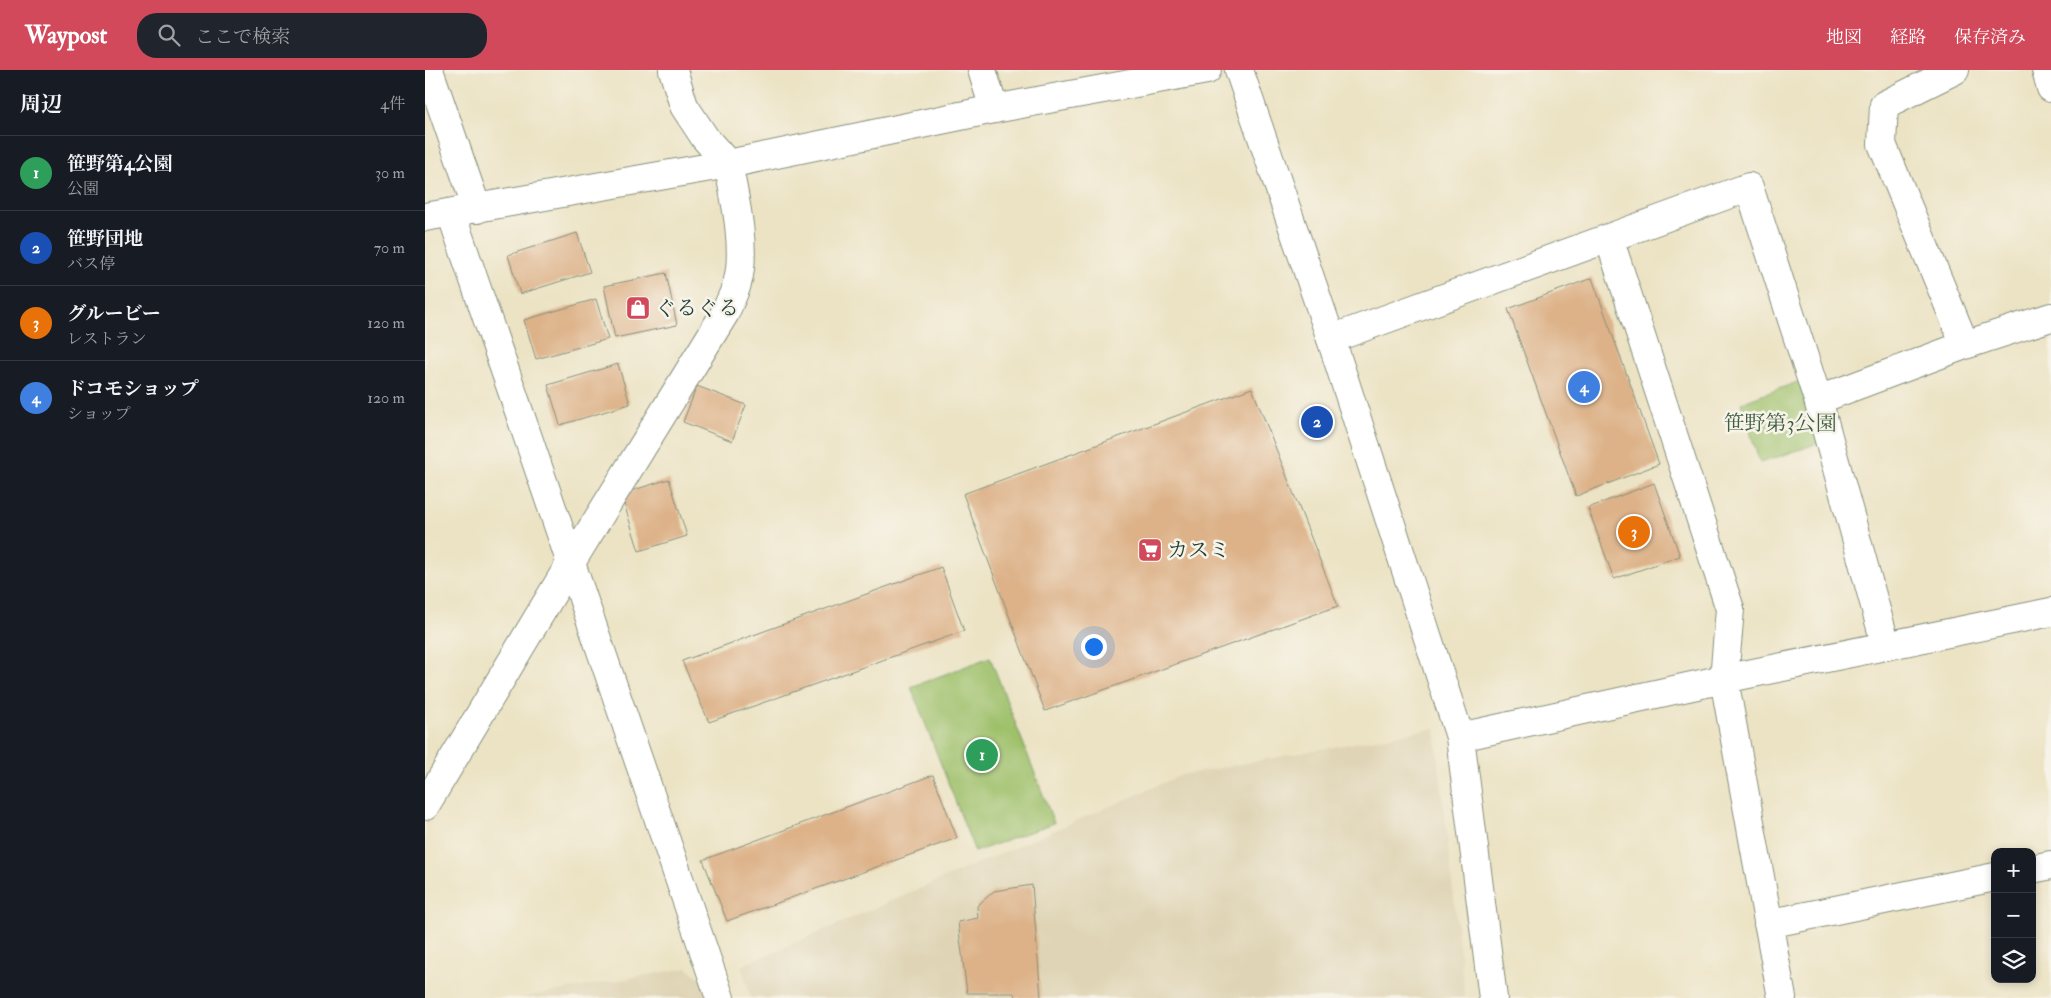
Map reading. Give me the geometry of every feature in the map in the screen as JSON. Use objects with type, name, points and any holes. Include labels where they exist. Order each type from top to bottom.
[{"type":"street","points":[[429,70],[464,211],[570,564],[720,998]]},
{"type":"street","points":[[425,806],[570,564],[725,313],[737,282],[739,216],[728,164],[705,138],[684,106],[673,70]]},
{"type":"street","points":[[982,70],[994,109]]},
{"type":"street","points":[[425,217],[728,164],[994,109],[1207,70]]},
{"type":"street","points":[[1239,70],[1331,339],[1460,737],[1493,998]]},
{"type":"street","points":[[1955,70],[1884,105],[1882,144],[1965,345]]},
{"type":"street","points":[[2046,70],[2051,88]]},
{"type":"street","points":[[1331,339],[1749,187],[1818,400],[1886,646]]},
{"type":"street","points":[[1609,238],[1730,609],[1724,679],[1782,998]]},
{"type":"street","points":[[1818,400],[1965,345],[2051,317]]},
{"type":"street","points":[[1460,737],[1724,679],[2051,612]]},
{"type":"street","points":[[2036,868],[2051,865]]},
{"type":"street","points":[[1768,924],[1991,878]]},
{"type":"shaded area","points":[[1435,728],[1465,998],[751,998],[741,966],[1182,775]]},
{"type":"shaded area","points":[[687,968],[702,979],[709,998],[519,998]]},
{"type":"green space","name":"笹野第3公園","points":[[1800,381],[1819,443],[1760,463],[1741,403]]},
{"type":"green space","points":[[990,657],[1054,823],[975,852],[911,687]]},
{"type":"building","points":[[577,233],[590,272],[520,294],[508,255]]},
{"type":"building","points":[[666,273],[677,325],[615,338],[604,286]]},
{"type":"building","points":[[1592,278],[1659,464],[1576,496],[1508,309]]},
{"type":"building","points":[[596,299],[608,339],[536,359],[524,320]]},
{"type":"building","points":[[618,364],[630,404],[560,425],[548,385]]},
{"type":"building","points":[[697,386],[746,405],[732,441],[683,422]]},
{"type":"building","name":"カスミ","points":[[1252,388],[1338,606],[1045,711],[963,494]]},
{"type":"building","points":[[669,479],[687,536],[639,551],[621,494]]},
{"type":"building","points":[[1654,483],[1680,556],[1614,579],[1588,508]]},
{"type":"building","points":[[941,567],[964,631],[709,722],[682,661]]},
{"type":"building","points":[[933,775],[957,838],[727,921],[703,860]]},
{"type":"building","points":[[1032,885],[1041,998],[1015,998],[1014,993],[967,993],[958,922],[978,918],[977,906],[994,891]]},
{"type":"place","name":"ぐるぐる","points":[[638,308]]},
{"type":"place","name":"ドコモショップ","points":[[1584,387]]},
{"type":"place","name":"笹野団地","points":[[1317,422]]},
{"type":"place","name":"グルービー","points":[[1634,532]]},
{"type":"place","name":"カスミ","points":[[1150,550]]},
{"type":"place","name":"笹野第4公園","points":[[982,755]]}]
